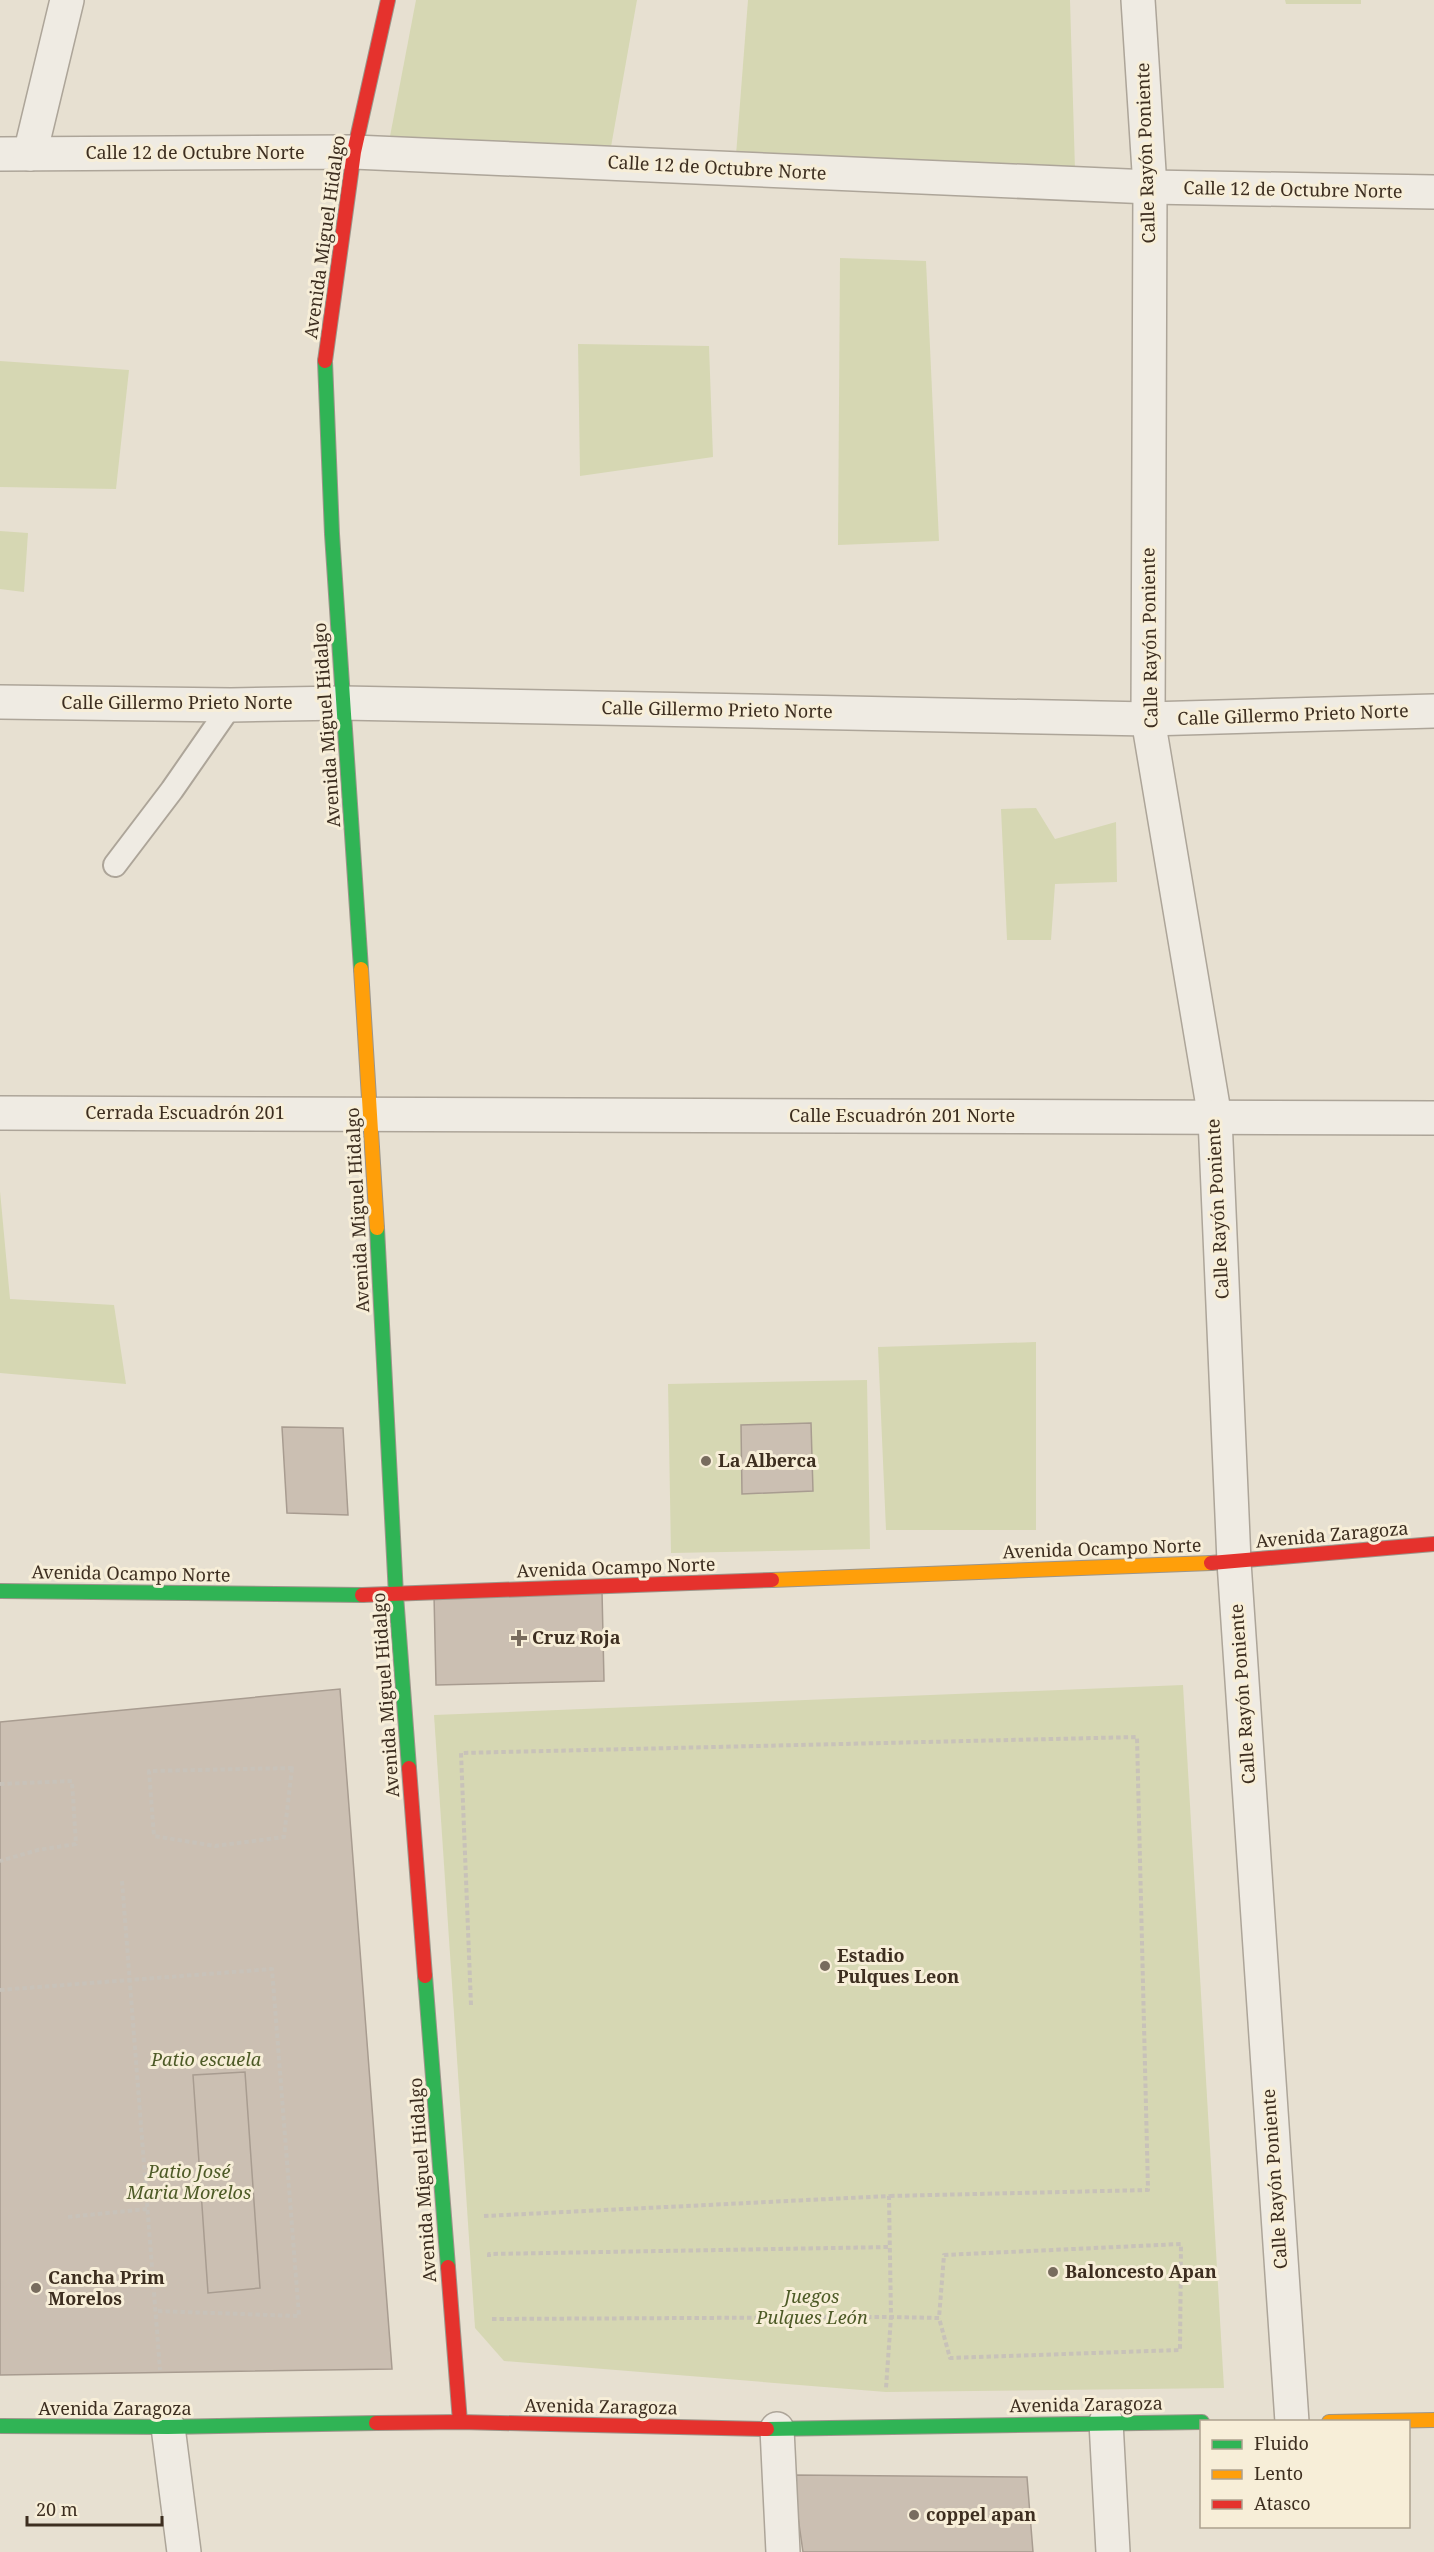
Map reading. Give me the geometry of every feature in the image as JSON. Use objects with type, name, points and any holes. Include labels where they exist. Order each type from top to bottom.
[{"type":"street","points":[[15,154],[67,0]]},
{"type":"street","name":"Avenida Miguel Hidalgo","points":[[388,0],[354,152],[325,364],[332,534],[371,1114],[396,1595],[460,2422]]},
{"type":"street","name":"Calle Rayón Poniente","points":[[1138,0],[1150,188],[1148,719],[1215,1118],[1234,1562],[1292,2420]]},
{"type":"street","name":"Calle 12 de Octubre Norte","points":[[15,154],[354,152],[1150,188],[1434,192]]},
{"type":"street","name":"Calle Gillermo Prieto Norte","points":[[0,702],[231,705],[343,703],[1148,719],[1434,711]]},
{"type":"street","name":"Cerrada Escuadrón 201","points":[[0,1113],[371,1114]]},
{"type":"street","name":"Calle Escuadrón 201 Norte","points":[[371,1114],[1434,1118]]},
{"type":"street","name":"Avenida Zaragoza","points":[[1234,1562],[1434,1544]]},
{"type":"street","name":"Avenida Ocampo Norte","points":[[0,1591],[396,1595],[1234,1562]]},
{"type":"street","points":[[1410,2420],[1434,2420]]},
{"type":"street","name":"Avenida Zaragoza","points":[[0,2426],[168,2427],[460,2422],[777,2429],[1200,2422]]},
{"type":"street","points":[[1106,2422],[1113,2552]]},
{"type":"street","points":[[168,2427],[184,2552]]},
{"type":"street","points":[[777,2429],[783,2552]]},
{"type":"lane","points":[[114,865],[172,790],[231,705]]},
{"type":"path","points":[[472,2014],[461,1753],[1137,1737],[1148,2190],[889,2196],[480,2216]]},
{"type":"path","points":[[292,1768],[284,1837],[215,1846],[154,1836],[149,1771],[292,1768]]},
{"type":"path","points":[[0,1784],[72,1780],[76,1844],[38,1850],[0,1861]]},
{"type":"path","points":[[122,1881],[160,2370]]},
{"type":"path","points":[[0,1990],[130,1978],[272,1969],[299,2316],[155,2311]]},
{"type":"path","points":[[886,2392],[891,2317],[889,2196]]},
{"type":"path","points":[[68,2217],[147,2209]]},
{"type":"path","points":[[1181,2244],[1180,2350],[950,2358],[939,2318],[944,2255],[1181,2244]]},
{"type":"path","points":[[490,2265],[489,2254],[890,2247]]},
{"type":"path","points":[[492,2308],[492,2319],[939,2318]]},
{"type":"green space","points":[[416,0],[637,0],[609,158],[387,152]]},
{"type":"green space","points":[[748,0],[1070,0],[1075,170],[736,155]]},
{"type":"green space","points":[[1285,0],[1361,0],[1361,4],[1286,4]]},
{"type":"green space","points":[[840,258],[926,261],[939,541],[838,545]]},
{"type":"green space","points":[[578,344],[709,346],[713,457],[580,476]]},
{"type":"green space","points":[[0,361],[129,370],[116,489],[0,487]]},
{"type":"green space","points":[[0,531],[28,533],[24,592],[0,589]]},
{"type":"green space","points":[[1036,808],[1055,839],[1116,822],[1117,882],[1055,884],[1051,940],[1007,940],[1001,809]]},
{"type":"green space","points":[[0,1191],[10,1299],[114,1305],[126,1384],[0,1373]]},
{"type":"green space","points":[[1036,1342],[1036,1530],[886,1530],[878,1347]]},
{"type":"green space","name":"La Alberca","points":[[867,1380],[870,1549],[671,1553],[668,1384]]},
{"type":"green space","name":"Estadio Pulques Leon","points":[[1183,1685],[1224,2388],[886,2392],[504,2361],[475,2328],[434,1715]]},
{"type":"building","name":"La Alberca","points":[[811,1423],[813,1491],[742,1494],[741,1425]]},
{"type":"building","points":[[282,1427],[343,1428],[348,1515],[287,1513]]},
{"type":"building","name":"Cruz Roja","points":[[602,1591],[604,1681],[436,1685],[434,1595]]},
{"type":"building","name":"Patio José Maria Morelos","points":[[340,1689],[392,2369],[0,2375],[0,1722]]},
{"type":"building","points":[[245,2072],[260,2288],[208,2293],[193,2075]]},
{"type":"building","name":"coppel apan","points":[[792,2475],[1027,2477],[1033,2552],[803,2552]]},
{"type":"traffic: fast","points":[[325,361],[332,534],[361,969]]},
{"type":"traffic: fast","points":[[377,1228],[396,1595],[409,1768]]},
{"type":"traffic: fast","points":[[0,1591],[362,1595]]},
{"type":"traffic: fast","points":[[425,1976],[448,2267]]},
{"type":"traffic: fast","points":[[767,2429],[1200,2422]]},
{"type":"traffic: fast","points":[[0,2426],[168,2427],[376,2423]]},
{"type":"traffic: slow","points":[[361,969],[377,1228]]},
{"type":"traffic: slow","points":[[772,1580],[1211,1563]]},
{"type":"traffic: slow","points":[[1410,2420],[1434,2420]]},
{"type":"traffic: jam","points":[[325,361],[354,152],[388,0]]},
{"type":"traffic: jam","points":[[1211,1563],[1434,1544]]},
{"type":"traffic: jam","points":[[362,1595],[772,1580]]},
{"type":"traffic: jam","points":[[409,1768],[425,1976]]},
{"type":"traffic: jam","points":[[448,2267],[460,2422]]},
{"type":"traffic: jam","points":[[376,2423],[460,2422],[767,2429]]},
{"type":"place","name":"La Alberca","points":[[706,1461]]},
{"type":"place","name":"Cruz Roja","points":[[519,1638]]},
{"type":"place","name":"Estadio Pulques Leon","points":[[825,1966]]},
{"type":"place","name":"Baloncesto Apan","points":[[1053,2272]]},
{"type":"place","name":"Cancha Prim Morelos","points":[[36,2288]]},
{"type":"place","name":"coppel apan","points":[[914,2515]]},
{"type":"park label","name":"Patio escuela","points":[[206,2060]]},
{"type":"park label","name":"Juegos Pulques León","points":[[812,2307]]}]
